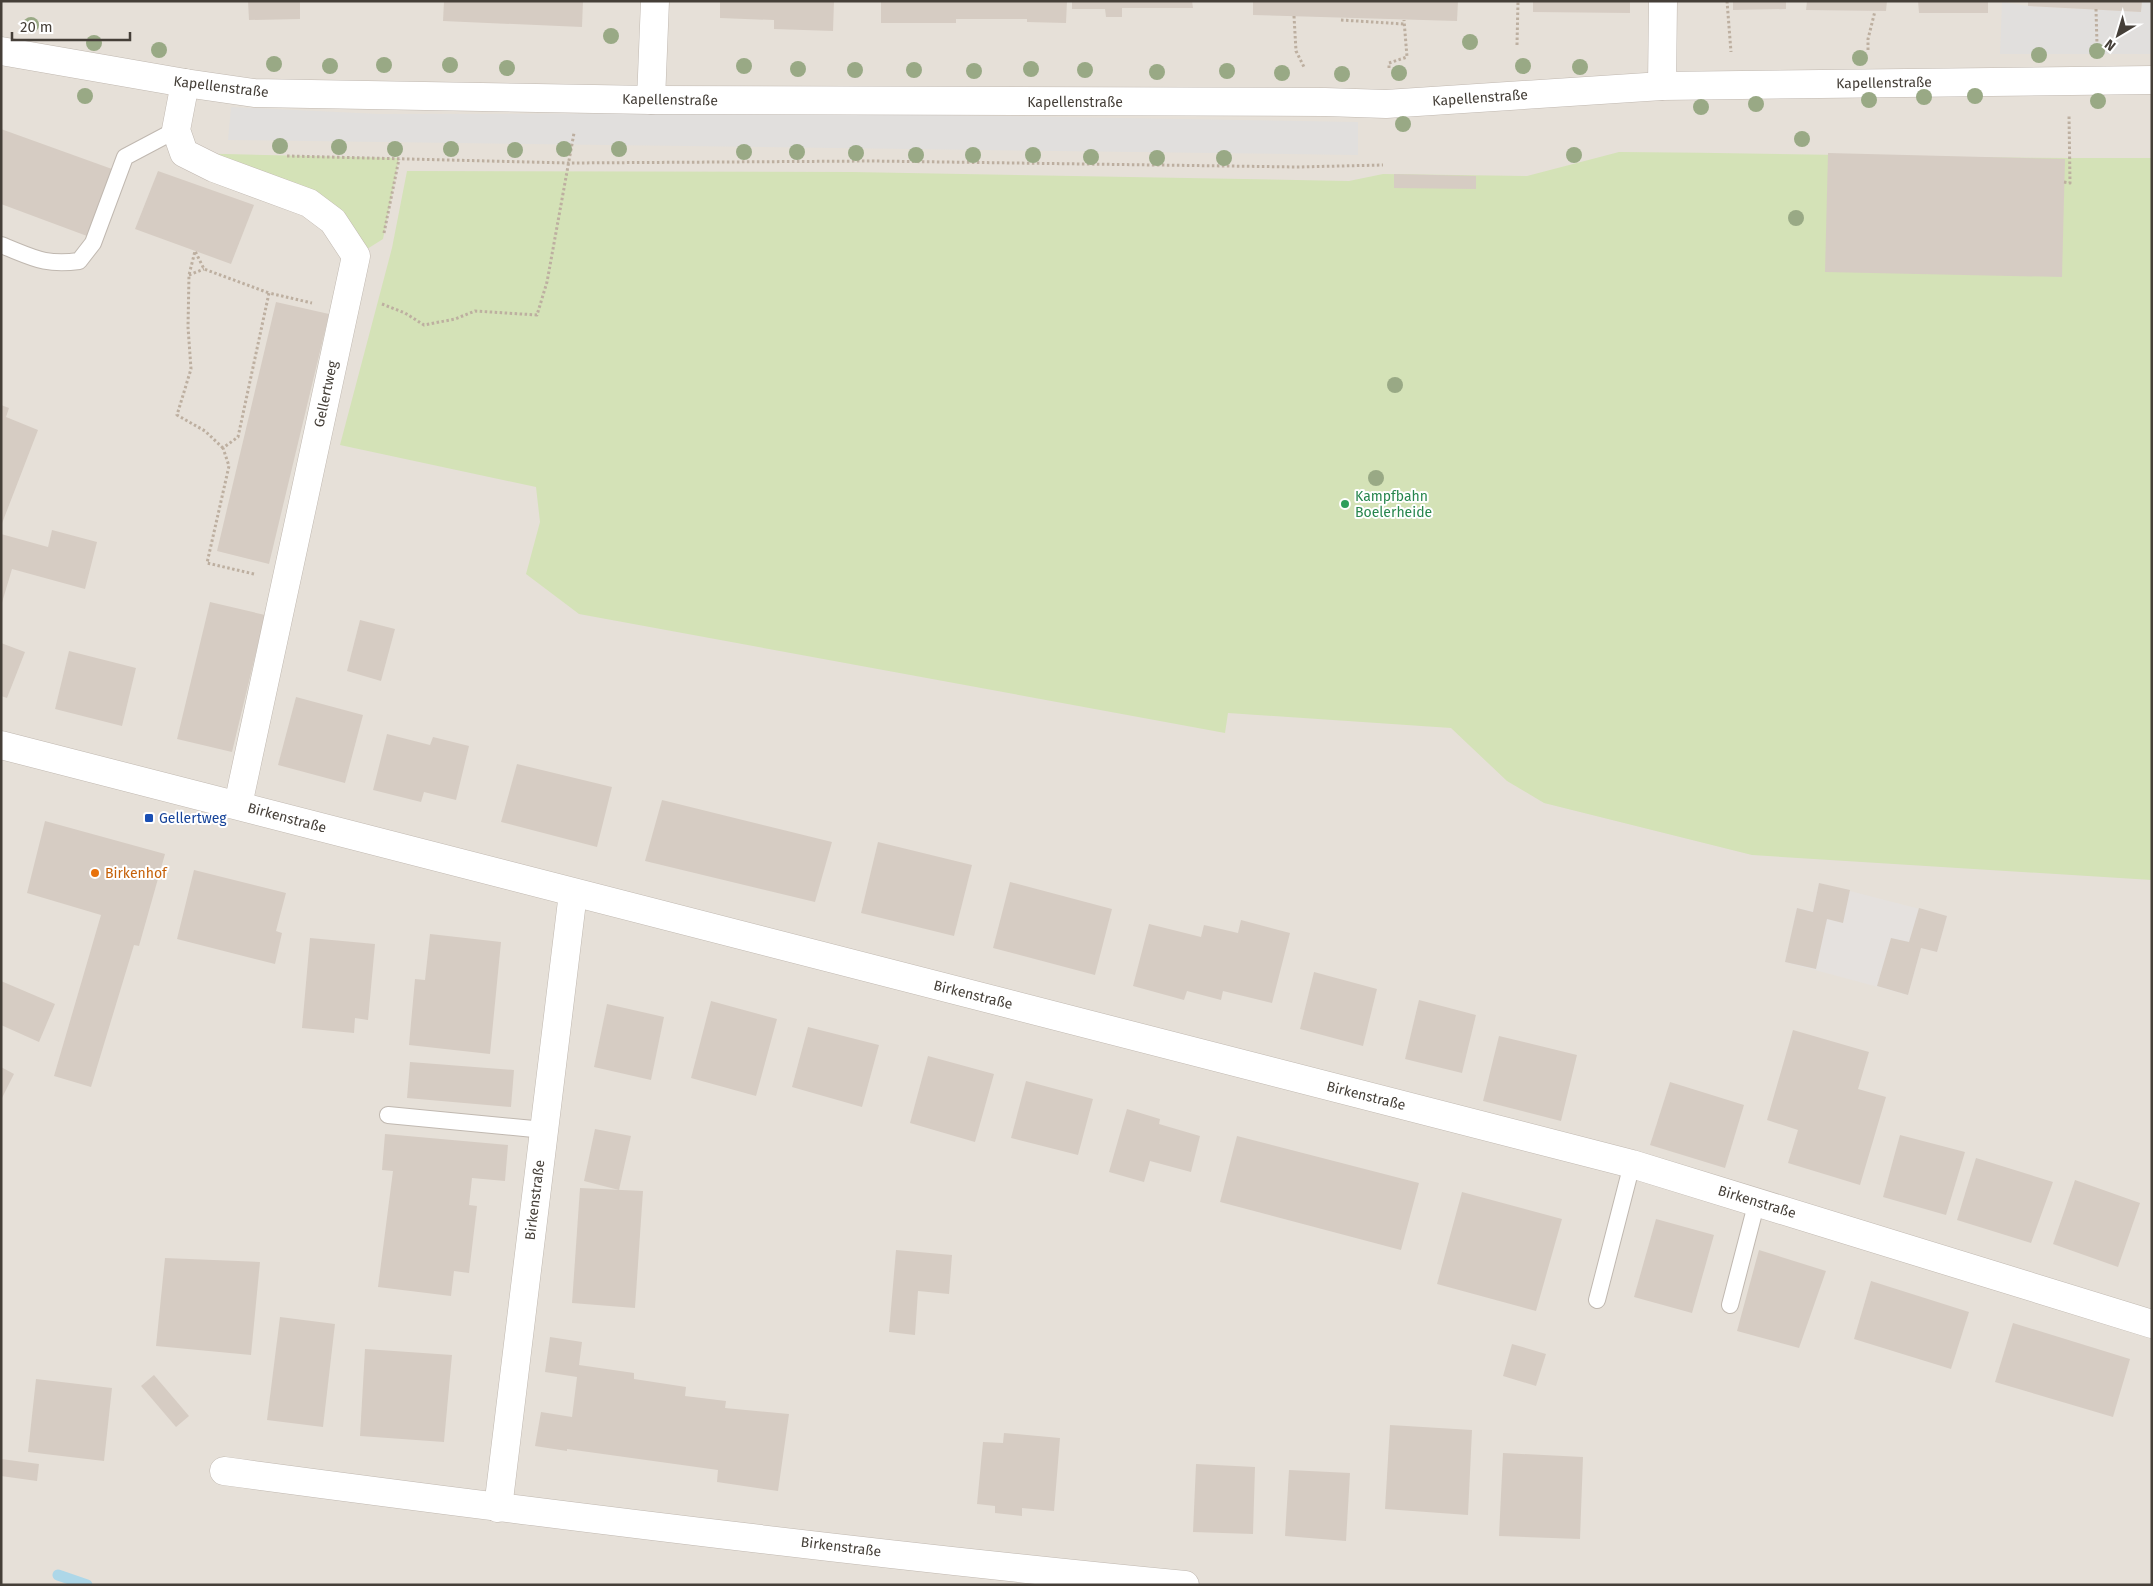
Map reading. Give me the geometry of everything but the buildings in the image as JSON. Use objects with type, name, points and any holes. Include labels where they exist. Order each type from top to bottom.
[{"type":"street","points":[[651,100],[655,1]]},
{"type":"street","points":[[1662,86],[1663,1]]},
{"type":"street","name":"Kapellenstraße","points":[[1,51],[254,93],[651,100],[1404,103],[1662,86],[2152,80]]},
{"type":"street","points":[[185,83],[176,130],[184,153],[214,168],[309,203],[333,221],[356,256]]},
{"type":"street","name":"Gellertweg","points":[[238,805],[356,256]]},
{"type":"street","name":"Birkenstraße","points":[[3,749],[238,805],[573,893],[1632,1164],[2152,1324]]},
{"type":"street","name":"Birkenstraße","points":[[498,1508],[573,893]]},
{"type":"street","name":"Birkenstraße","points":[[224,1471],[498,1508],[1069,1574],[1185,1585]]},
{"type":"lane","points":[[1,245],[44,262],[61,264],[79,261],[93,243],[126,157],[176,130]]},
{"type":"lane","points":[[388,1115],[544,1130]]},
{"type":"lane","points":[[1597,1300],[1632,1164]]},
{"type":"lane","points":[[1730,1305],[1757,1201]]},
{"type":"path","points":[[1517,45],[1518,1]]},
{"type":"path","points":[[1726,1],[1734,85]]},
{"type":"path","points":[[1294,16],[1296,51],[1298,57],[1304,63],[1308,102]]},
{"type":"path","points":[[1341,20],[1404,22],[1407,57],[1389,63],[1387,82],[1404,103]]},
{"type":"path","points":[[2064,182],[2070,183],[2072,158],[2068,82]]},
{"type":"path","points":[[283,156],[569,163],[873,161],[1297,167],[1384,165]]},
{"type":"path","points":[[356,256],[383,239],[400,158]]},
{"type":"path","points":[[189,275],[204,269],[269,293],[346,301],[405,313],[424,325],[456,319],[475,312],[537,315],[548,282],[569,163]]},
{"type":"path","points":[[204,269],[195,250],[189,275],[188,327],[192,369],[177,415],[204,431],[223,448],[229,466],[207,563],[286,582]]},
{"type":"path","points":[[223,448],[238,436],[269,293]]},
{"type":"shaded area","points":[[1,1],[2152,1],[2152,1585],[1,1585]]},
{"type":"shaded area","points":[[2142,1],[2152,1],[2152,54],[2000,54],[2002,2],[2028,6],[2141,12]]},
{"type":"shaded area","points":[[231,107],[379,114],[817,113],[1358,122],[1358,155],[228,140]]},
{"type":"shaded area","points":[[1819,883],[1947,916],[1937,952],[1921,948],[1908,995],[1785,962],[1797,908],[1813,911]]},
{"type":"green space","name":"Kampfbahn Boelerheide","points":[[1619,152],[2152,158],[2152,880],[1752,855],[1544,803],[1507,781],[1451,728],[1228,713],[1225,733],[579,614],[526,574],[540,522],[536,487],[340,445],[392,248],[407,171],[852,172],[1349,181],[1383,174],[1527,176]]},
{"type":"green space","points":[[184,153],[399,158],[383,239],[356,256],[333,221]]},
{"type":"waterway","points":[[58,1575],[87,1585]]},
{"type":"place","name":"Kampfbahn Boelerheide","points":[[1345,504]]},
{"type":"place","name":"Gellertweg","points":[[149,818]]},
{"type":"place","name":"Birkenhof","points":[[95,873]]}]
